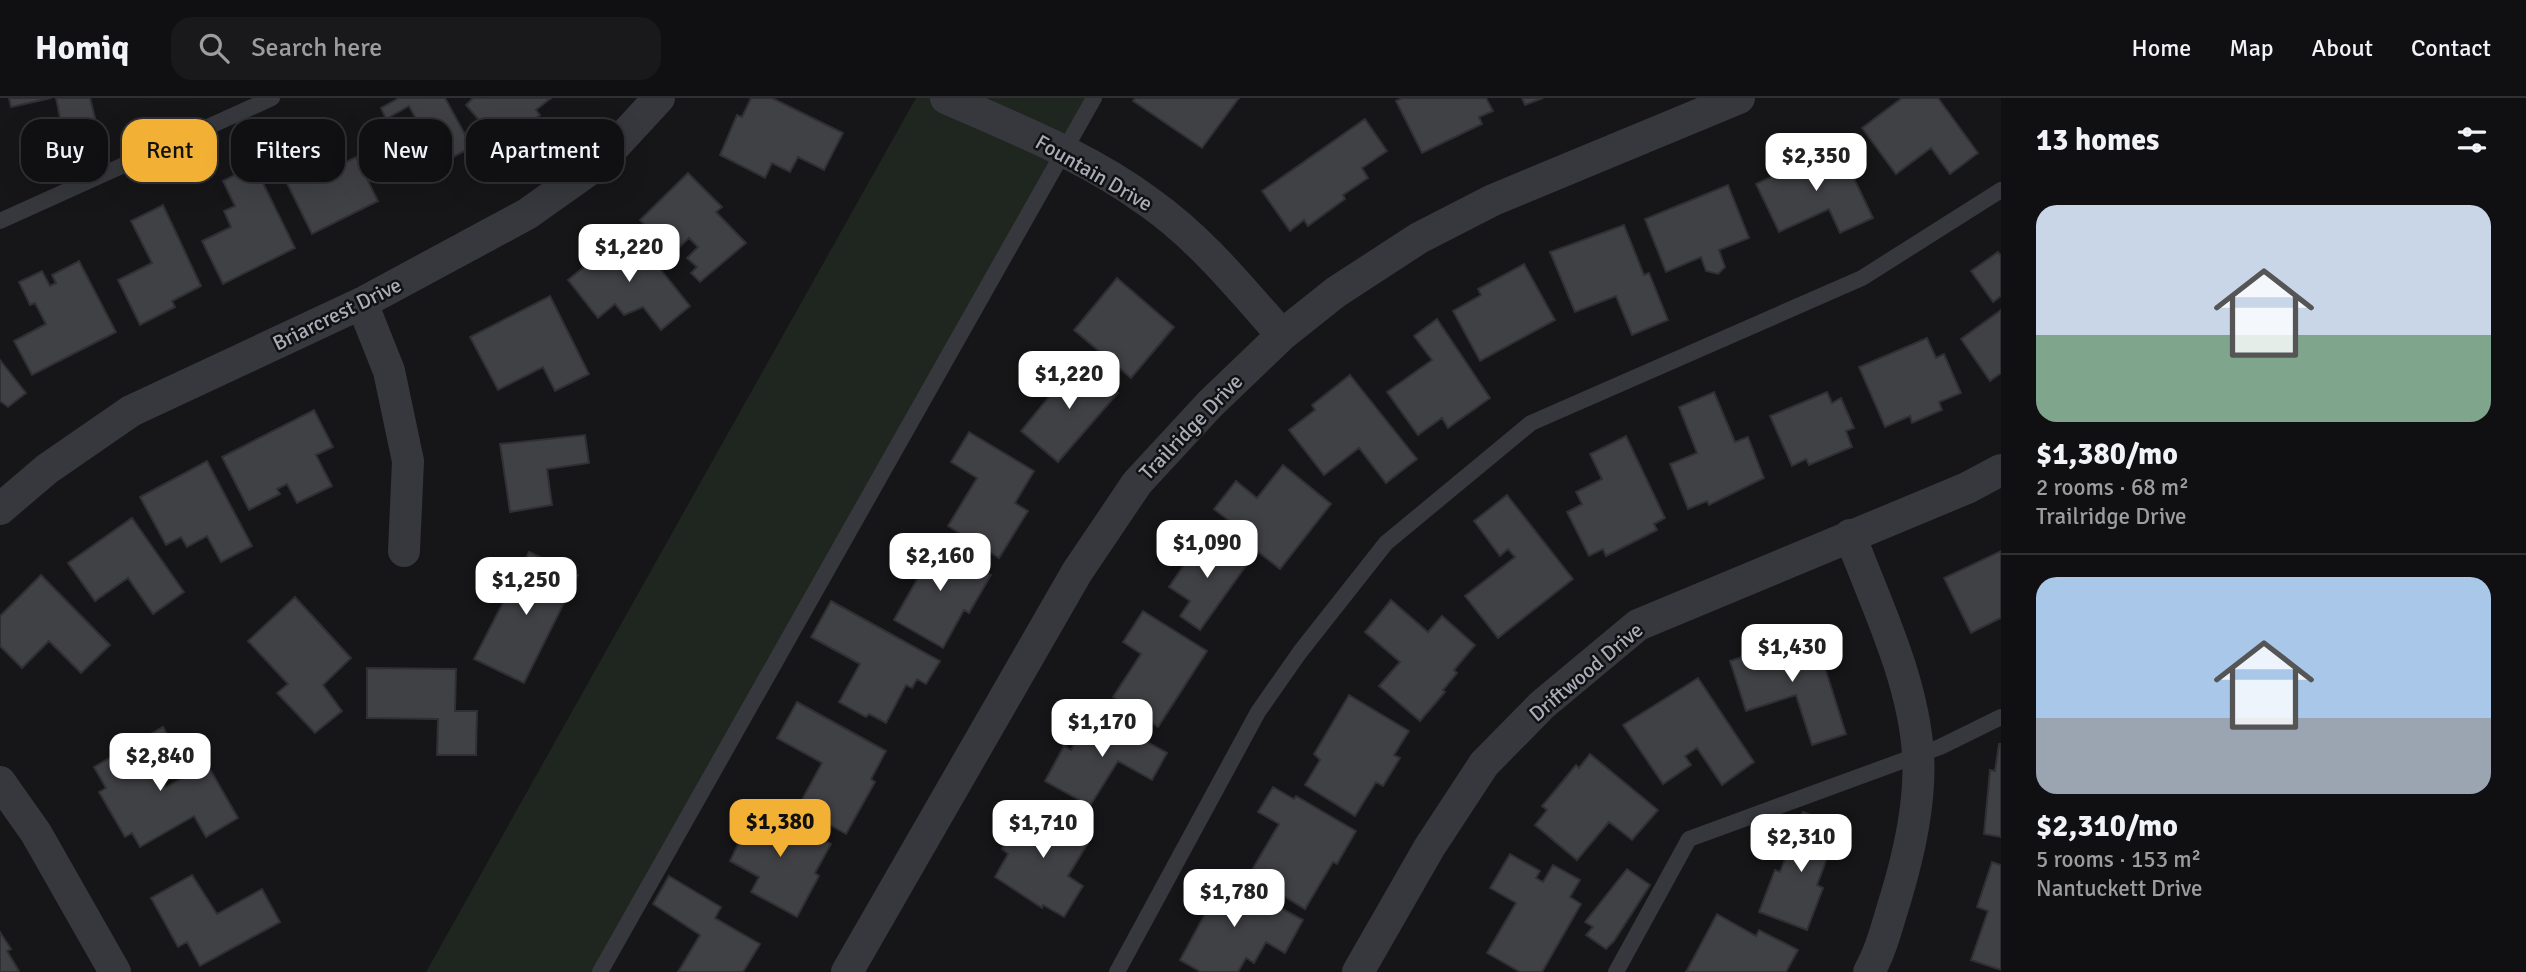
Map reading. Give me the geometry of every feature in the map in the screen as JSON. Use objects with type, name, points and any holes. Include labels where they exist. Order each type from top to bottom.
[{"type":"street","name":"Briarcrest Drive","points":[[0,509],[47,469],[131,411],[362,303],[527,214],[599,163],[659,98]]},
{"type":"street","name":"Fountain Drive","points":[[946,98],[1065,150],[1151,203],[1219,263],[1282,335]]},
{"type":"street","name":"Trailridge Drive","points":[[848,972],[1077,572],[1137,483],[1210,404],[1282,335],[1336,292],[1419,238],[1493,200],[1739,98]]},
{"type":"street","points":[[362,303],[389,371],[408,461],[404,551]]},
{"type":"street","name":"Driftwood Drive","points":[[1358,972],[1429,848],[1484,764],[1542,705],[1639,625],[1966,488],[2001,470]]},
{"type":"street","points":[[1850,535],[1906,683],[1918,755],[1914,810],[1903,874],[1877,958],[1869,972]]},
{"type":"street","points":[[0,782],[36,833],[115,972]]},
{"type":"lane","points":[[0,221],[272,98]]},
{"type":"lane","points":[[600,972],[1094,98]]},
{"type":"lane","points":[[1117,972],[1258,712],[1300,652],[1386,543],[1531,423],[1862,278],[2001,190]]},
{"type":"lane","points":[[1616,972],[1689,839],[1918,755],[2001,718]]},
{"type":"shaded area","points":[[916,98],[1086,98],[593,972],[426,972]]},
{"type":"building","points":[[9,98],[51,98],[11,107]]},
{"type":"building","points":[[56,98],[90,98],[95,119],[60,119]]},
{"type":"building","points":[[399,98],[445,98],[466,136],[466,150],[452,158],[452,119],[416,119],[409,106],[386,119],[381,108]]},
{"type":"building","points":[[473,98],[551,98],[536,110],[540,115],[535,119],[478,119],[466,105]]},
{"type":"building","points":[[751,98],[772,98],[843,133],[824,170],[798,157],[790,172],[772,163],[765,178],[720,155],[737,115],[742,117]]},
{"type":"building","points":[[1135,98],[1239,98],[1202,148],[1133,101]]},
{"type":"building","points":[[1402,98],[1486,98],[1493,111],[1479,117],[1482,124],[1422,153],[1396,101]]},
{"type":"building","points":[[1522,98],[1543,98],[1525,105]]},
{"type":"building","points":[[1902,98],[1938,98],[1978,153],[1950,174],[1931,148],[1896,174],[1862,128]]},
{"type":"building","points":[[1365,119],[1387,151],[1362,168],[1368,178],[1343,195],[1345,199],[1308,226],[1304,220],[1290,231],[1262,191]]},
{"type":"building","points":[[1838,145],[1873,218],[1840,233],[1829,209],[1779,232],[1756,184]]},
{"type":"building","points":[[356,157],[359,163],[359,182],[368,182],[378,201],[312,234],[286,182],[345,182],[345,162]]},
{"type":"building","points":[[688,173],[722,207],[716,212],[746,243],[700,282],[691,273],[697,267],[687,258],[698,247],[689,238],[672,254],[640,220]]},
{"type":"building","points":[[231,177],[231,182],[262,182],[295,248],[223,284],[202,241],[231,227],[224,211],[235,206],[223,181]]},
{"type":"building","points":[[1728,185],[1749,238],[1719,250],[1725,267],[1718,274],[1706,271],[1701,257],[1666,272],[1645,219]]},
{"type":"building","points":[[163,205],[201,286],[172,301],[175,307],[140,325],[118,280],[152,263],[131,221]]},
{"type":"building","points":[[1624,225],[1644,275],[1649,273],[1668,320],[1632,335],[1616,296],[1575,312],[1550,252]]},
{"type":"building","points":[[633,235],[690,306],[661,330],[643,307],[624,315],[615,304],[598,318],[568,280],[612,244],[616,249]]},
{"type":"building","points":[[1998,252],[2001,256],[2001,296],[1993,302],[1971,271]]},
{"type":"building","points":[[79,261],[116,332],[32,375],[14,341],[46,324],[35,303],[30,305],[19,282],[42,271],[50,286],[56,283],[52,275]]},
{"type":"building","points":[[1524,264],[1555,320],[1480,361],[1453,311],[1481,295],[1478,289]]},
{"type":"building","points":[[1117,278],[1174,327],[1131,378],[1074,330]]},
{"type":"building","points":[[550,296],[589,374],[555,391],[543,367],[498,390],[470,337]]},
{"type":"building","points":[[2001,310],[2001,373],[1990,381],[1961,339]]},
{"type":"building","points":[[1437,319],[1490,398],[1448,428],[1442,418],[1418,435],[1387,392],[1432,360],[1414,336]]},
{"type":"building","points":[[1927,338],[1936,358],[1944,354],[1961,393],[1939,402],[1942,410],[1912,423],[1910,416],[1885,427],[1859,367]]},
{"type":"building","points":[[0,360],[26,393],[8,407],[0,401]]},
{"type":"building","points":[[1078,361],[1118,393],[1058,462],[1021,431]]},
{"type":"building","points":[[1350,375],[1417,459],[1386,483],[1359,448],[1324,475],[1289,430],[1315,410],[1312,405]]},
{"type":"building","points":[[1714,392],[1735,442],[1748,437],[1764,478],[1709,505],[1707,501],[1688,509],[1670,464],[1697,453],[1679,407]]},
{"type":"building","points":[[1827,392],[1832,403],[1841,398],[1854,428],[1846,431],[1852,447],[1809,465],[1806,459],[1792,466],[1770,416]]},
{"type":"building","points":[[314,410],[333,447],[316,455],[332,486],[297,503],[287,484],[277,489],[280,494],[249,510],[222,457]]},
{"type":"building","points":[[969,432],[1034,471],[1015,503],[1028,511],[999,558],[948,526],[977,478],[951,462]]},
{"type":"building","points":[[585,435],[589,463],[547,469],[552,505],[510,512],[500,444]]},
{"type":"building","points":[[1626,436],[1665,518],[1654,524],[1657,530],[1606,556],[1603,549],[1589,556],[1567,512],[1582,504],[1576,492],[1602,479],[1590,454]]},
{"type":"building","points":[[207,461],[252,546],[221,562],[207,536],[187,547],[181,537],[166,545],[140,497]]},
{"type":"building","points":[[1283,465],[1331,504],[1280,569],[1248,544],[1252,539],[1214,509],[1236,481],[1257,498]]},
{"type":"building","points":[[1507,495],[1573,579],[1498,638],[1465,596],[1515,557],[1508,549],[1500,556],[1474,521]]},
{"type":"building","points":[[132,518],[184,592],[153,614],[128,578],[95,601],[68,563]]},
{"type":"building","points":[[921,537],[991,575],[969,613],[964,610],[943,648],[894,620],[923,569],[908,560]]},
{"type":"building","points":[[1203,537],[1224,551],[1227,547],[1248,563],[1200,630],[1180,616],[1190,601],[1169,587]]},
{"type":"building","points":[[2001,551],[2001,618],[1971,633],[1944,578]]},
{"type":"building","points":[[529,552],[578,575],[524,683],[474,659]]},
{"type":"building","points":[[41,575],[110,645],[81,673],[49,641],[22,668],[0,646],[0,616]]},
{"type":"building","points":[[295,597],[351,658],[323,685],[342,711],[315,733],[277,693],[288,684],[248,641]]},
{"type":"building","points":[[1391,600],[1428,632],[1442,616],[1475,645],[1454,670],[1457,673],[1443,690],[1445,692],[1420,721],[1379,686],[1400,662],[1365,632]]},
{"type":"building","points":[[831,601],[940,661],[926,684],[917,679],[912,688],[906,685],[886,723],[869,714],[866,717],[839,702],[860,664],[811,637]]},
{"type":"building","points":[[1143,611],[1207,651],[1158,727],[1113,697],[1141,654],[1123,642]]},
{"type":"building","points":[[1814,633],[1846,734],[1812,745],[1796,695],[1746,711],[1730,661],[1755,653],[1754,650]]},
{"type":"building","points":[[367,668],[456,669],[455,711],[477,711],[476,755],[437,755],[438,719],[367,718]]},
{"type":"building","points":[[1698,678],[1754,762],[1722,785],[1697,748],[1685,756],[1691,765],[1663,784],[1623,725]]},
{"type":"building","points":[[1349,695],[1409,731],[1394,755],[1400,758],[1383,786],[1376,782],[1355,816],[1305,785],[1320,760],[1314,754]]},
{"type":"building","points":[[797,702],[886,751],[871,779],[875,782],[846,834],[798,807],[822,763],[777,738]]},
{"type":"building","points":[[1093,712],[1167,753],[1152,780],[1118,761],[1090,806],[1045,781],[1064,746],[1071,750]]},
{"type":"building","points":[[163,727],[176,751],[153,764],[166,787],[207,764],[238,818],[206,837],[194,816],[140,847],[132,833],[125,837],[99,792],[106,788],[94,767]]},
{"type":"building","points":[[1999,744],[2001,837],[1984,834],[1990,770],[1995,771]]},
{"type":"building","points":[[1590,754],[1658,810],[1632,840],[1609,822],[1577,860],[1535,825],[1547,810],[1542,806],[1576,765],[1579,768]]},
{"type":"building","points":[[1273,787],[1294,799],[1296,796],[1356,831],[1337,864],[1333,862],[1305,909],[1249,875],[1279,824],[1258,812]]},
{"type":"building","points":[[1037,802],[1076,825],[1071,833],[1088,843],[1068,876],[1083,886],[1064,917],[1043,905],[1042,908],[995,877],[1008,854],[1002,849],[1018,823],[1023,825]]},
{"type":"building","points":[[758,803],[831,844],[815,873],[819,876],[797,917],[751,892],[759,877],[730,861]]},
{"type":"building","points":[[1803,812],[1839,826],[1817,885],[1823,888],[1807,930],[1759,912],[1775,870],[1780,872]]},
{"type":"building","points":[[1510,854],[1540,871],[1536,878],[1543,882],[1553,865],[1580,880],[1570,897],[1581,904],[1542,972],[1520,972],[1487,953],[1516,903],[1490,888]]},
{"type":"building","points":[[1992,862],[2001,865],[2001,970],[1971,960],[1988,911],[1977,907]]},
{"type":"building","points":[[1627,869],[1650,885],[1606,949],[1586,935],[1593,927],[1585,922]]},
{"type":"building","points":[[1199,874],[1265,907],[1268,901],[1303,920],[1285,953],[1266,942],[1254,963],[1246,958],[1238,972],[1201,972],[1180,960],[1206,912],[1185,900]]},
{"type":"building","points":[[192,875],[217,914],[262,889],[280,922],[200,966],[187,942],[178,947],[151,898]]},
{"type":"building","points":[[669,876],[721,907],[715,918],[760,944],[743,972],[678,972],[700,935],[653,904]]},
{"type":"building","points":[[1717,914],[1756,936],[1759,930],[1798,950],[1786,972],[1686,972]]},
{"type":"building","points":[[0,932],[11,949],[7,951],[19,971],[0,972]]}]
